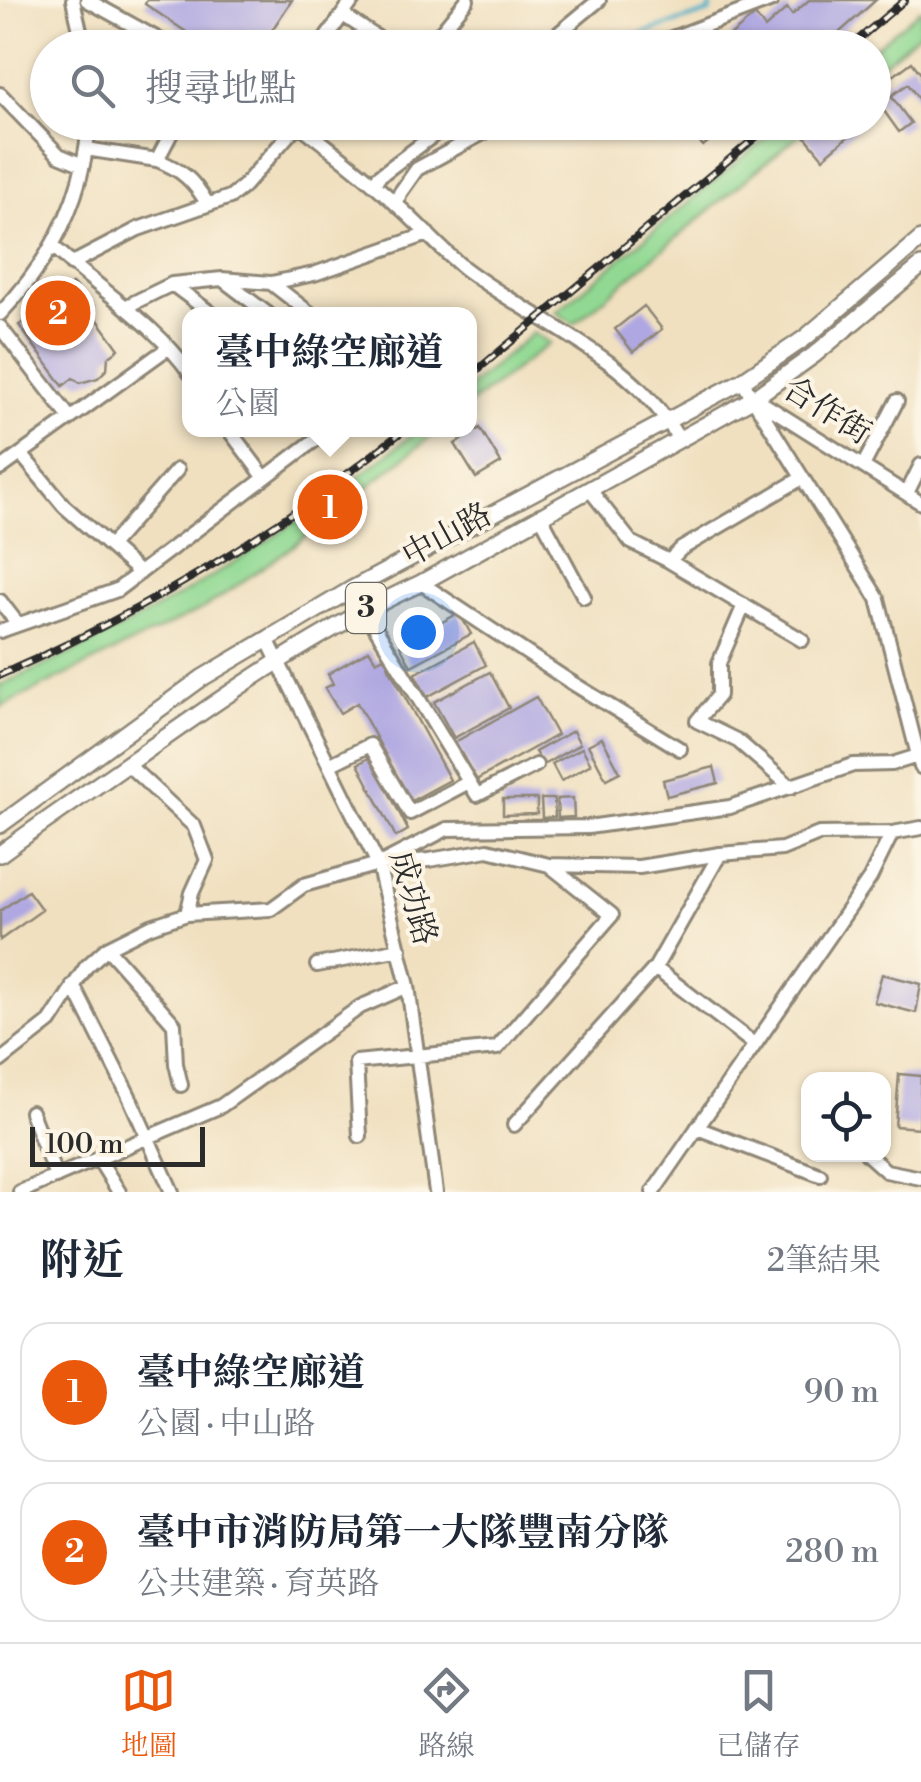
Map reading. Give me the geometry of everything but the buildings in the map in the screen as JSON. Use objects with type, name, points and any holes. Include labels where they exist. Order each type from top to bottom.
[{"type":"main road","name":"中山路","points":[[0,824],[202,678],[352,590],[742,381],[805,338],[921,238]]},
{"type":"main road","name":"中山路","points":[[0,854],[278,661],[365,608],[421,582],[754,398],[814,355],[921,266]]},
{"type":"street","points":[[72,0],[80,30]]},
{"type":"street","points":[[87,0],[141,30]]},
{"type":"street","points":[[332,30],[354,0]]},
{"type":"street","points":[[443,30],[467,0]]},
{"type":"street","points":[[563,30],[599,0]]},
{"type":"street","points":[[693,30],[772,0]]},
{"type":"street","points":[[342,15],[365,30]]},
{"type":"street","points":[[2,102],[30,128]]},
{"type":"street","points":[[43,140],[59,155],[83,164]]},
{"type":"street","points":[[0,314],[26,287],[54,247],[74,204],[87,140]]},
{"type":"street","points":[[157,160],[168,140]]},
{"type":"street","points":[[71,264],[138,230],[230,197],[243,188],[283,140]]},
{"type":"street","points":[[319,140],[375,184],[463,267],[612,363],[646,394],[678,438]]},
{"type":"street","points":[[375,184],[428,140]]},
{"type":"street","points":[[397,204],[400,192],[417,169],[471,140]]},
{"type":"street","points":[[86,149],[157,160],[178,168],[192,178],[208,203]]},
{"type":"street","points":[[126,307],[172,284],[222,279],[271,283],[314,274],[428,234]]},
{"type":"street","points":[[54,247],[126,307],[182,365]]},
{"type":"street","points":[[222,279],[259,307]]},
{"type":"street","points":[[271,283],[302,307]]},
{"type":"street","points":[[172,284],[203,307]]},
{"type":"street","points":[[0,327],[70,418]]},
{"type":"street","points":[[0,469],[168,348]]},
{"type":"street","points":[[0,1061],[50,1022],[86,967],[108,948],[152,926],[188,914],[271,909],[304,885],[378,864],[447,829],[588,826],[730,807],[853,765],[920,759],[878,598],[742,381]]},
{"type":"street","name":"合作街","points":[[754,398],[921,503]]},
{"type":"street","points":[[863,466],[898,402]]},
{"type":"street","points":[[234,437],[264,478]]},
{"type":"street","points":[[0,631],[116,590],[319,437]]},
{"type":"street","points":[[21,454],[64,506],[140,573]]},
{"type":"street","points":[[907,493],[921,465]]},
{"type":"street","points":[[110,546],[176,470]]},
{"type":"street","points":[[668,561],[681,549],[802,478]]},
{"type":"street","points":[[590,490],[630,542],[802,640]]},
{"type":"street","points":[[540,515],[584,597]]},
{"type":"street","points":[[421,582],[569,681],[680,749]]},
{"type":"street","points":[[352,590],[477,795],[536,765]]},
{"type":"street","points":[[0,602],[18,624]]},
{"type":"street","points":[[744,605],[719,663],[719,695],[697,721],[738,741],[791,788]]},
{"type":"street","name":"成功路","points":[[268,641],[378,864],[408,986],[436,1192]]},
{"type":"street","points":[[329,765],[370,744],[410,813],[470,782]]},
{"type":"street","points":[[127,764],[194,826],[208,860],[192,893],[188,914]]},
{"type":"street","points":[[378,864],[488,850],[549,865],[639,867],[782,849],[819,834],[892,833],[921,828]]},
{"type":"street","points":[[654,1191],[870,878],[892,833]]},
{"type":"street","points":[[514,1125],[654,968],[720,854]]},
{"type":"street","points":[[360,1136],[356,1062],[497,1048],[612,915],[549,865]]},
{"type":"street","points":[[108,948],[174,1024],[181,1085]]},
{"type":"street","points":[[317,964],[400,949]]},
{"type":"street","points":[[654,968],[754,1044]]},
{"type":"street","points":[[74,985],[172,1192]]},
{"type":"street","points":[[20,1192],[221,1106],[360,1006],[408,986]]},
{"type":"street","points":[[31,1112],[56,1176]]},
{"type":"street","points":[[697,1128],[820,1174]]},
{"type":"street","points":[[98,1158],[118,1192]]},
{"type":"street","points":[[876,1162],[886,1171],[921,1178]]},
{"type":"green space","points":[[921,9],[921,31],[891,57],[891,34]]},
{"type":"green space","points":[[763,140],[793,140],[574,324],[556,312]]},
{"type":"green space","points":[[533,333],[550,343],[477,399],[477,380]]},
{"type":"green space","points":[[409,437],[430,437],[296,544],[206,607],[0,707],[0,685],[166,604],[270,540]]},
{"type":"waterway","points":[[653,30],[710,12],[712,0]]},
{"type":"railway","points":[[869,30],[905,0]]},
{"type":"railway","points":[[477,370],[752,140]]},
{"type":"railway","points":[[0,675],[107,624],[210,566],[309,501],[395,437]]},
{"type":"place","name":"臺中市消防局第一大隊豐南分隊","points":[[58,313]]},
{"type":"place","name":"臺中綠空廊道","points":[[330,507]]}]
